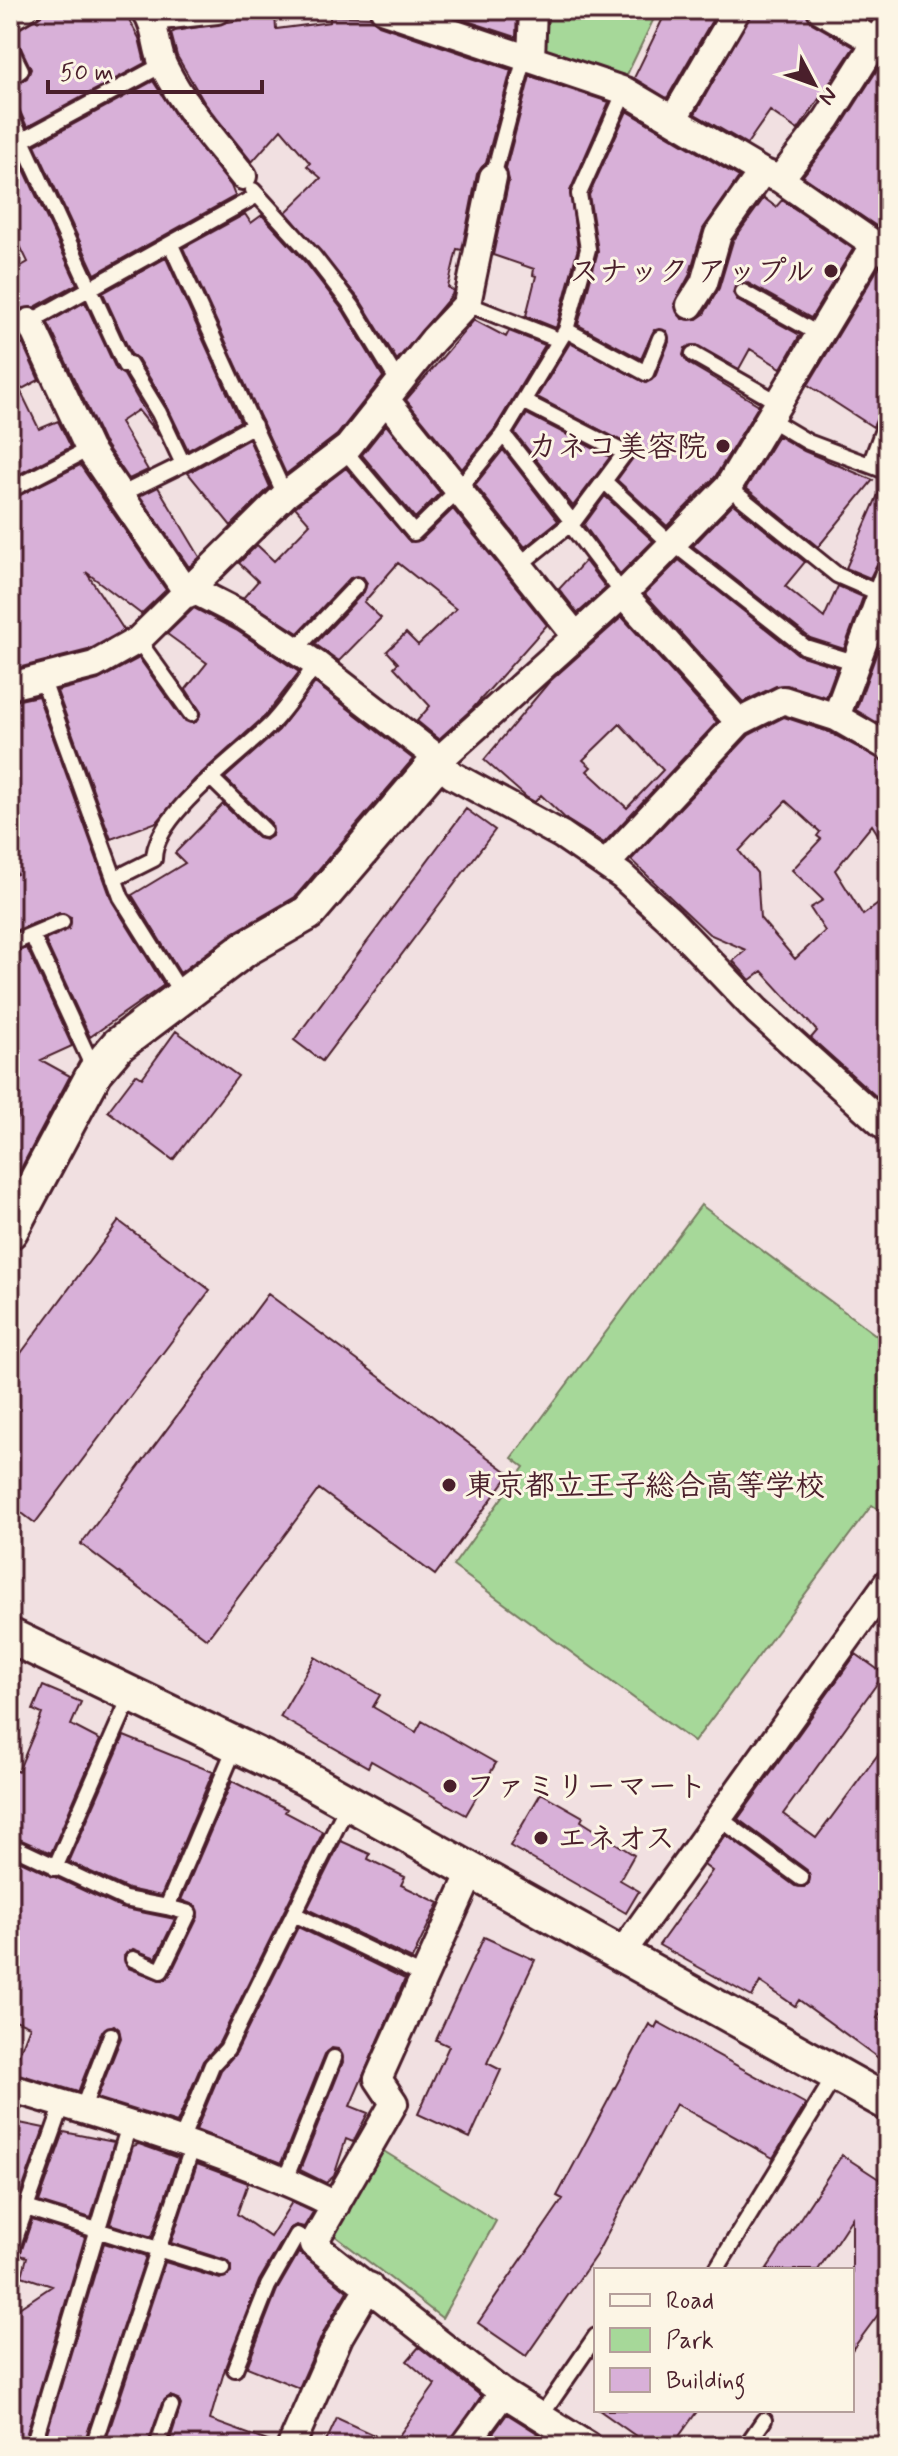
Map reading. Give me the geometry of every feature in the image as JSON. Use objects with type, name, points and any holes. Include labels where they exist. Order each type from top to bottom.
[{"type":"street","points":[[217,10],[148,14],[162,65],[180,97],[250,186]]},
{"type":"street","points":[[14,1213],[95,1072],[118,1045],[245,949],[308,913],[438,761],[623,594],[728,487],[820,335],[881,248],[771,175],[625,91],[384,10]]},
{"type":"street","points":[[528,57],[533,10]]},
{"type":"street","points":[[674,118],[737,10]]},
{"type":"street","points":[[690,305],[704,283],[718,234],[827,119],[882,32],[821,10]]},
{"type":"street","points":[[10,686],[43,681],[94,665],[138,640],[285,495],[344,450],[467,304],[493,177]]},
{"type":"street","points":[[20,328],[118,496],[190,592],[244,616],[306,657],[452,775],[562,835],[606,864],[669,919],[757,1011],[888,1129]]},
{"type":"street","points":[[392,392],[458,490],[576,636]]},
{"type":"street","points":[[836,717],[854,662],[884,593]]},
{"type":"street","points":[[623,594],[739,722]]},
{"type":"street","points":[[606,864],[739,722],[783,700],[836,717],[888,747]]},
{"type":"street","points":[[621,1954],[888,1582]]},
{"type":"street","points":[[10,1636],[349,1802],[888,2102]]},
{"type":"street","points":[[472,1870],[378,2079],[394,2103],[313,2244],[503,2393],[588,2446]]},
{"type":"street","points":[[10,2088],[129,2125],[285,2180],[336,2205]]},
{"type":"street","points":[[291,2446],[339,2337],[369,2286]]},
{"type":"street","points":[[464,2446],[503,2393]]},
{"type":"lane","points":[[10,24],[33,10]]},
{"type":"lane","points":[[10,48],[21,70],[10,78]]},
{"type":"lane","points":[[493,177],[528,57]]},
{"type":"lane","points":[[16,144],[162,65]]},
{"type":"lane","points":[[344,450],[414,533],[458,490],[503,434],[563,335],[588,249],[579,194],[625,91]]},
{"type":"lane","points":[[10,114],[16,144],[125,365],[129,364],[159,413],[183,464]]},
{"type":"lane","points":[[20,328],[171,245],[250,186],[314,257],[352,306],[392,392]]},
{"type":"lane","points":[[171,245],[285,495]]},
{"type":"lane","points":[[743,292],[820,335]]},
{"type":"lane","points":[[467,304],[563,335],[646,373],[660,338]]},
{"type":"lane","points":[[693,354],[776,412],[808,442],[888,472]]},
{"type":"lane","points":[[519,565],[571,523],[625,453],[525,402]]},
{"type":"lane","points":[[870,465],[888,416]]},
{"type":"lane","points":[[118,496],[254,425]]},
{"type":"lane","points":[[503,434],[623,594]]},
{"type":"lane","points":[[10,490],[89,449]]},
{"type":"lane","points":[[604,481],[672,544],[805,647],[854,662]]},
{"type":"lane","points":[[728,487],[837,575],[884,593]]},
{"type":"lane","points":[[114,879],[154,859],[154,845],[161,832],[281,712],[306,657],[357,585]]},
{"type":"lane","points":[[138,640],[191,714]]},
{"type":"lane","points":[[43,681],[121,897],[183,997]]},
{"type":"lane","points":[[212,779],[264,830]]},
{"type":"lane","points":[[10,944],[62,922]]},
{"type":"lane","points":[[32,935],[95,1072]]},
{"type":"lane","points":[[55,1868],[131,1694]]},
{"type":"lane","points":[[167,1907],[236,1745]]},
{"type":"lane","points":[[93,2446],[212,2065],[227,2049],[349,1802]]},
{"type":"lane","points":[[719,1818],[801,1878]]},
{"type":"lane","points":[[10,1845],[125,1899],[189,1913],[161,1971],[133,1959]]},
{"type":"lane","points":[[294,1914],[423,1976]]},
{"type":"lane","points":[[10,2253],[26,2208],[72,2107],[111,2035]]},
{"type":"lane","points":[[285,2180],[334,2058]]},
{"type":"lane","points":[[717,2268],[836,2074]]},
{"type":"lane","points":[[33,2446],[129,2125]]},
{"type":"lane","points":[[26,2208],[222,2269]]},
{"type":"lane","points":[[235,2369],[268,2286],[297,2235],[313,2244]]},
{"type":"lane","points":[[541,2416],[594,2339]]},
{"type":"lane","points":[[157,2446],[171,2406]]},
{"type":"lane","points":[[746,2446],[764,2420]]},
{"type":"green space","points":[[541,10],[658,10],[623,83],[547,55],[538,44]]},
{"type":"green space","points":[[701,1205],[888,1344],[888,1516],[872,1505],[694,1742],[453,1566],[524,1467],[512,1458]]},
{"type":"green space","points":[[382,2150],[496,2221],[442,2318],[334,2235]]},
{"type":"building","points":[[50,10],[124,10],[139,38],[145,63],[27,127],[19,109],[10,104],[10,88],[27,78],[31,69],[19,44],[10,38],[10,34]]},
{"type":"building","points":[[434,10],[517,10],[516,37]]},
{"type":"building","points":[[667,10],[718,10],[667,98],[634,78]]},
{"type":"building","points":[[753,10],[805,10],[812,23],[854,47],[798,130],[770,111],[747,144],[695,114]]},
{"type":"building","points":[[275,14],[276,29],[330,22],[330,16],[370,17],[379,25],[511,70],[486,163],[477,174],[462,250],[457,249],[448,287],[453,291],[452,295],[397,360],[360,300],[286,212],[321,178],[307,166],[310,163],[281,129],[252,162],[204,102],[177,56],[171,33],[175,31]]},
{"type":"building","points":[[888,53],[888,234],[803,176],[840,128]]},
{"type":"building","points":[[530,76],[609,102],[570,191],[578,248],[556,328],[526,316],[536,276],[533,275],[534,269],[493,255],[509,180],[506,168]]},
{"type":"building","points":[[153,81],[179,121],[231,186],[235,196],[95,274],[35,145]]},
{"type":"building","points":[[627,111],[739,177],[703,229],[689,276],[674,304],[682,319],[697,319],[704,314],[719,288],[733,241],[764,198],[776,207],[782,200],[853,249],[811,318],[748,283],[735,286],[733,293],[738,301],[800,335],[781,368],[750,349],[739,369],[697,345],[685,348],[683,355],[688,363],[759,405],[715,477],[667,526],[617,480],[633,458],[633,447],[537,397],[570,343],[646,383],[655,377],[669,342],[667,331],[654,330],[641,359],[578,325],[598,251],[589,195]]},
{"type":"building","points":[[17,154],[77,284],[35,307],[23,308],[10,322],[10,289],[18,284],[11,272],[28,262],[10,225],[10,157]]},
{"type":"building","points":[[245,214],[251,223],[262,215],[306,263],[344,312],[383,377],[337,435],[286,474],[183,248]]},
{"type":"building","points":[[166,258],[240,421],[188,450],[168,408],[138,359],[131,354],[103,293]]},
{"type":"building","points":[[879,267],[888,269],[888,406],[881,409],[873,427],[808,385]]},
{"type":"building","points":[[85,302],[116,369],[124,375],[159,436],[138,410],[120,422],[148,470],[129,479],[103,441],[48,323]]},
{"type":"building","points":[[474,320],[506,337],[509,331],[545,345],[494,430],[462,469],[406,400]]},
{"type":"building","points":[[23,344],[39,380],[20,390],[39,429],[58,421],[71,447],[10,479],[10,350]]},
{"type":"building","points":[[527,414],[610,457],[573,506],[515,433]]},
{"type":"building","points":[[386,425],[440,493],[415,518],[362,455]]},
{"type":"building","points":[[778,436],[804,451],[873,480],[818,547],[746,488]]},
{"type":"building","points":[[249,439],[270,487],[231,526],[188,473]]},
{"type":"building","points":[[503,450],[558,521],[525,547],[475,485]]},
{"type":"building","points":[[80,465],[166,590],[141,614],[86,572],[124,630],[88,650],[10,670],[10,500]]},
{"type":"building","points":[[346,468],[410,542],[421,540],[453,509],[547,625],[473,708],[439,739],[417,721],[430,706],[394,667],[398,663],[387,651],[406,633],[418,645],[456,609],[398,563],[364,602],[381,618],[339,661],[315,644],[364,592],[367,583],[363,577],[350,578],[298,633],[243,598],[258,581],[239,563],[257,545],[274,561],[310,524],[295,507]]},
{"type":"building","points":[[884,481],[888,482],[888,560],[877,564],[870,578],[846,568]]},
{"type":"building","points":[[158,487],[200,557],[189,567],[140,496]]},
{"type":"building","points":[[605,496],[653,541],[620,574],[584,525]]},
{"type":"building","points":[[733,504],[805,562],[785,586],[824,618],[838,586],[863,597],[844,649],[810,638],[693,546]]},
{"type":"building","points":[[679,560],[799,655],[837,667],[826,697],[787,685],[776,686],[743,702],[645,594]]},
{"type":"building","points":[[585,561],[606,588],[578,613],[559,589]]},
{"type":"building","points":[[194,608],[236,630],[299,672],[265,716],[195,779],[157,822],[111,839],[57,691],[98,680],[139,658],[183,720],[196,722],[201,712],[186,689],[207,663],[167,634]]},
{"type":"building","points":[[622,617],[717,722],[604,843],[567,820],[541,795],[535,802],[526,797],[484,760],[549,682]],"holes":[[[620,724],[663,770],[627,808],[587,771],[591,767],[583,760]]]},
{"type":"building","points":[[888,622],[888,729],[856,710]]},
{"type":"building","points":[[315,683],[413,759],[295,897],[233,933],[180,973],[132,895],[185,863],[175,853],[223,804],[258,838],[266,840],[272,836],[271,823],[225,778],[279,730]]},
{"type":"building","points":[[38,696],[112,901],[164,985],[90,1037],[45,940],[69,929],[71,917],[59,913],[10,933],[10,876],[17,874],[10,857],[10,794],[19,791],[10,769],[10,702]]},
{"type":"building","points":[[784,717],[829,732],[888,763],[888,850],[872,825],[835,870],[863,915],[888,897],[888,1107],[811,1038],[817,1031],[762,971],[750,980],[733,961],[746,950],[709,934],[631,860],[749,735]],"holes":[[[786,801],[820,832],[817,836],[821,839],[792,870],[823,900],[810,908],[825,931],[795,959],[760,918],[757,873],[739,851]]]},
{"type":"building","points":[[466,809],[495,830],[322,1061],[294,1040]]},
{"type":"building","points":[[27,948],[72,1046],[41,1060],[70,1076],[10,1189],[10,1131],[19,1114],[10,1109],[10,954]]},
{"type":"building","points":[[176,1031],[238,1076],[173,1160],[108,1111],[136,1074],[142,1078]]},
{"type":"building","points":[[119,1221],[210,1290],[35,1523],[10,1504],[10,1368]]},
{"type":"building","points":[[268,1294],[510,1474],[435,1575],[319,1489],[207,1639],[81,1544]]},
{"type":"building","points":[[856,1654],[884,1674],[783,1814],[816,1838],[888,1741],[888,2003],[877,2018],[888,2026],[888,2065],[799,2000],[795,2006],[760,1982],[752,1997],[659,1945],[712,1871],[704,1865],[726,1835],[795,1886],[804,1887],[809,1883],[807,1870],[738,1819]]},
{"type":"building","points":[[315,1657],[380,1695],[373,1707],[416,1732],[422,1721],[496,1763],[466,1815],[371,1761],[368,1767],[280,1717]]},
{"type":"building","points":[[43,1686],[81,1702],[71,1725],[100,1740],[51,1853],[10,1835],[10,1768],[18,1772],[42,1714],[33,1710]]},
{"type":"building","points":[[124,1736],[213,1772],[161,1896],[128,1889],[69,1862]]},
{"type":"building","points":[[232,1781],[287,1809],[285,1812],[323,1832],[219,2043],[203,2061],[177,2123],[97,2098],[121,2038],[119,2029],[114,2025],[102,2031],[78,2092],[12,2072],[30,2026],[10,2018],[10,1856],[121,1908],[175,1919],[156,1958],[133,1949],[124,1956],[128,1968],[163,1981],[170,1975],[198,1917],[196,1906],[181,1900]]},
{"type":"building","points":[[541,1793],[583,1817],[581,1821],[634,1855],[620,1880],[639,1891],[626,1913],[510,1846]]},
{"type":"building","points":[[341,1841],[370,1854],[368,1859],[405,1877],[401,1885],[439,1903],[412,1959],[307,1909]]},
{"type":"building","points":[[298,1927],[405,1979],[350,2106],[368,2113],[353,2142],[346,2139],[334,2176],[326,2183],[300,2170],[343,2062],[338,2049],[332,2048],[325,2054],[281,2163],[196,2130],[221,2070],[236,2053]]},
{"type":"building","points":[[484,1937],[535,1960],[487,2063],[501,2070],[470,2138],[418,2114],[449,2046],[436,2040]]},
{"type":"building","points":[[658,2022],[806,2104],[773,2158],[676,2104],[596,2255],[526,2356],[478,2323],[563,2199],[557,2196],[649,2024],[655,2028]]},
{"type":"building","points":[[10,2121],[44,2128],[18,2201],[10,2200]]},
{"type":"building","points":[[64,2132],[114,2142],[91,2218],[39,2202]]},
{"type":"building","points":[[139,2144],[178,2158],[152,2237],[110,2224],[133,2146]]},
{"type":"building","points":[[842,2155],[888,2185],[888,2301],[854,2347],[852,2218],[819,2268],[767,2268]]},
{"type":"building","points":[[197,2164],[248,2183],[237,2214],[270,2237],[292,2202],[313,2212],[304,2227],[296,2225],[289,2229],[259,2281],[226,2365],[210,2420],[273,2443],[273,2446],[168,2446],[181,2405],[178,2399],[170,2396],[162,2403],[147,2446],[104,2446],[165,2262],[220,2279],[231,2273],[231,2266],[226,2260],[171,2243]]},
{"type":"building","points":[[32,2220],[85,2237],[23,2446],[10,2446],[10,2314],[52,2286],[22,2276],[27,2257],[20,2255]]},
{"type":"building","points":[[104,2243],[146,2256],[83,2446],[43,2446]]},
{"type":"building","points":[[299,2252],[347,2291],[324,2331],[299,2388],[247,2367],[277,2290]]},
{"type":"building","points":[[419,2347],[481,2396],[448,2446],[324,2446],[337,2418],[393,2444],[435,2385],[407,2361]]},
{"type":"building","points":[[602,2412],[697,2412],[672,2446],[650,2446]]},
{"type":"building","points":[[507,2414],[542,2436],[553,2446],[484,2446]]},
{"type":"place","name":"スナック アップル","points":[[831,271]]},
{"type":"place","name":"カネコ美容院","points":[[723,446]]},
{"type":"place","name":"東京都立王子総合高等学校","points":[[449,1485]]},
{"type":"place","name":"ファミリーマート","points":[[450,1786]]},
{"type":"place","name":"エネオス","points":[[541,1838]]}]
